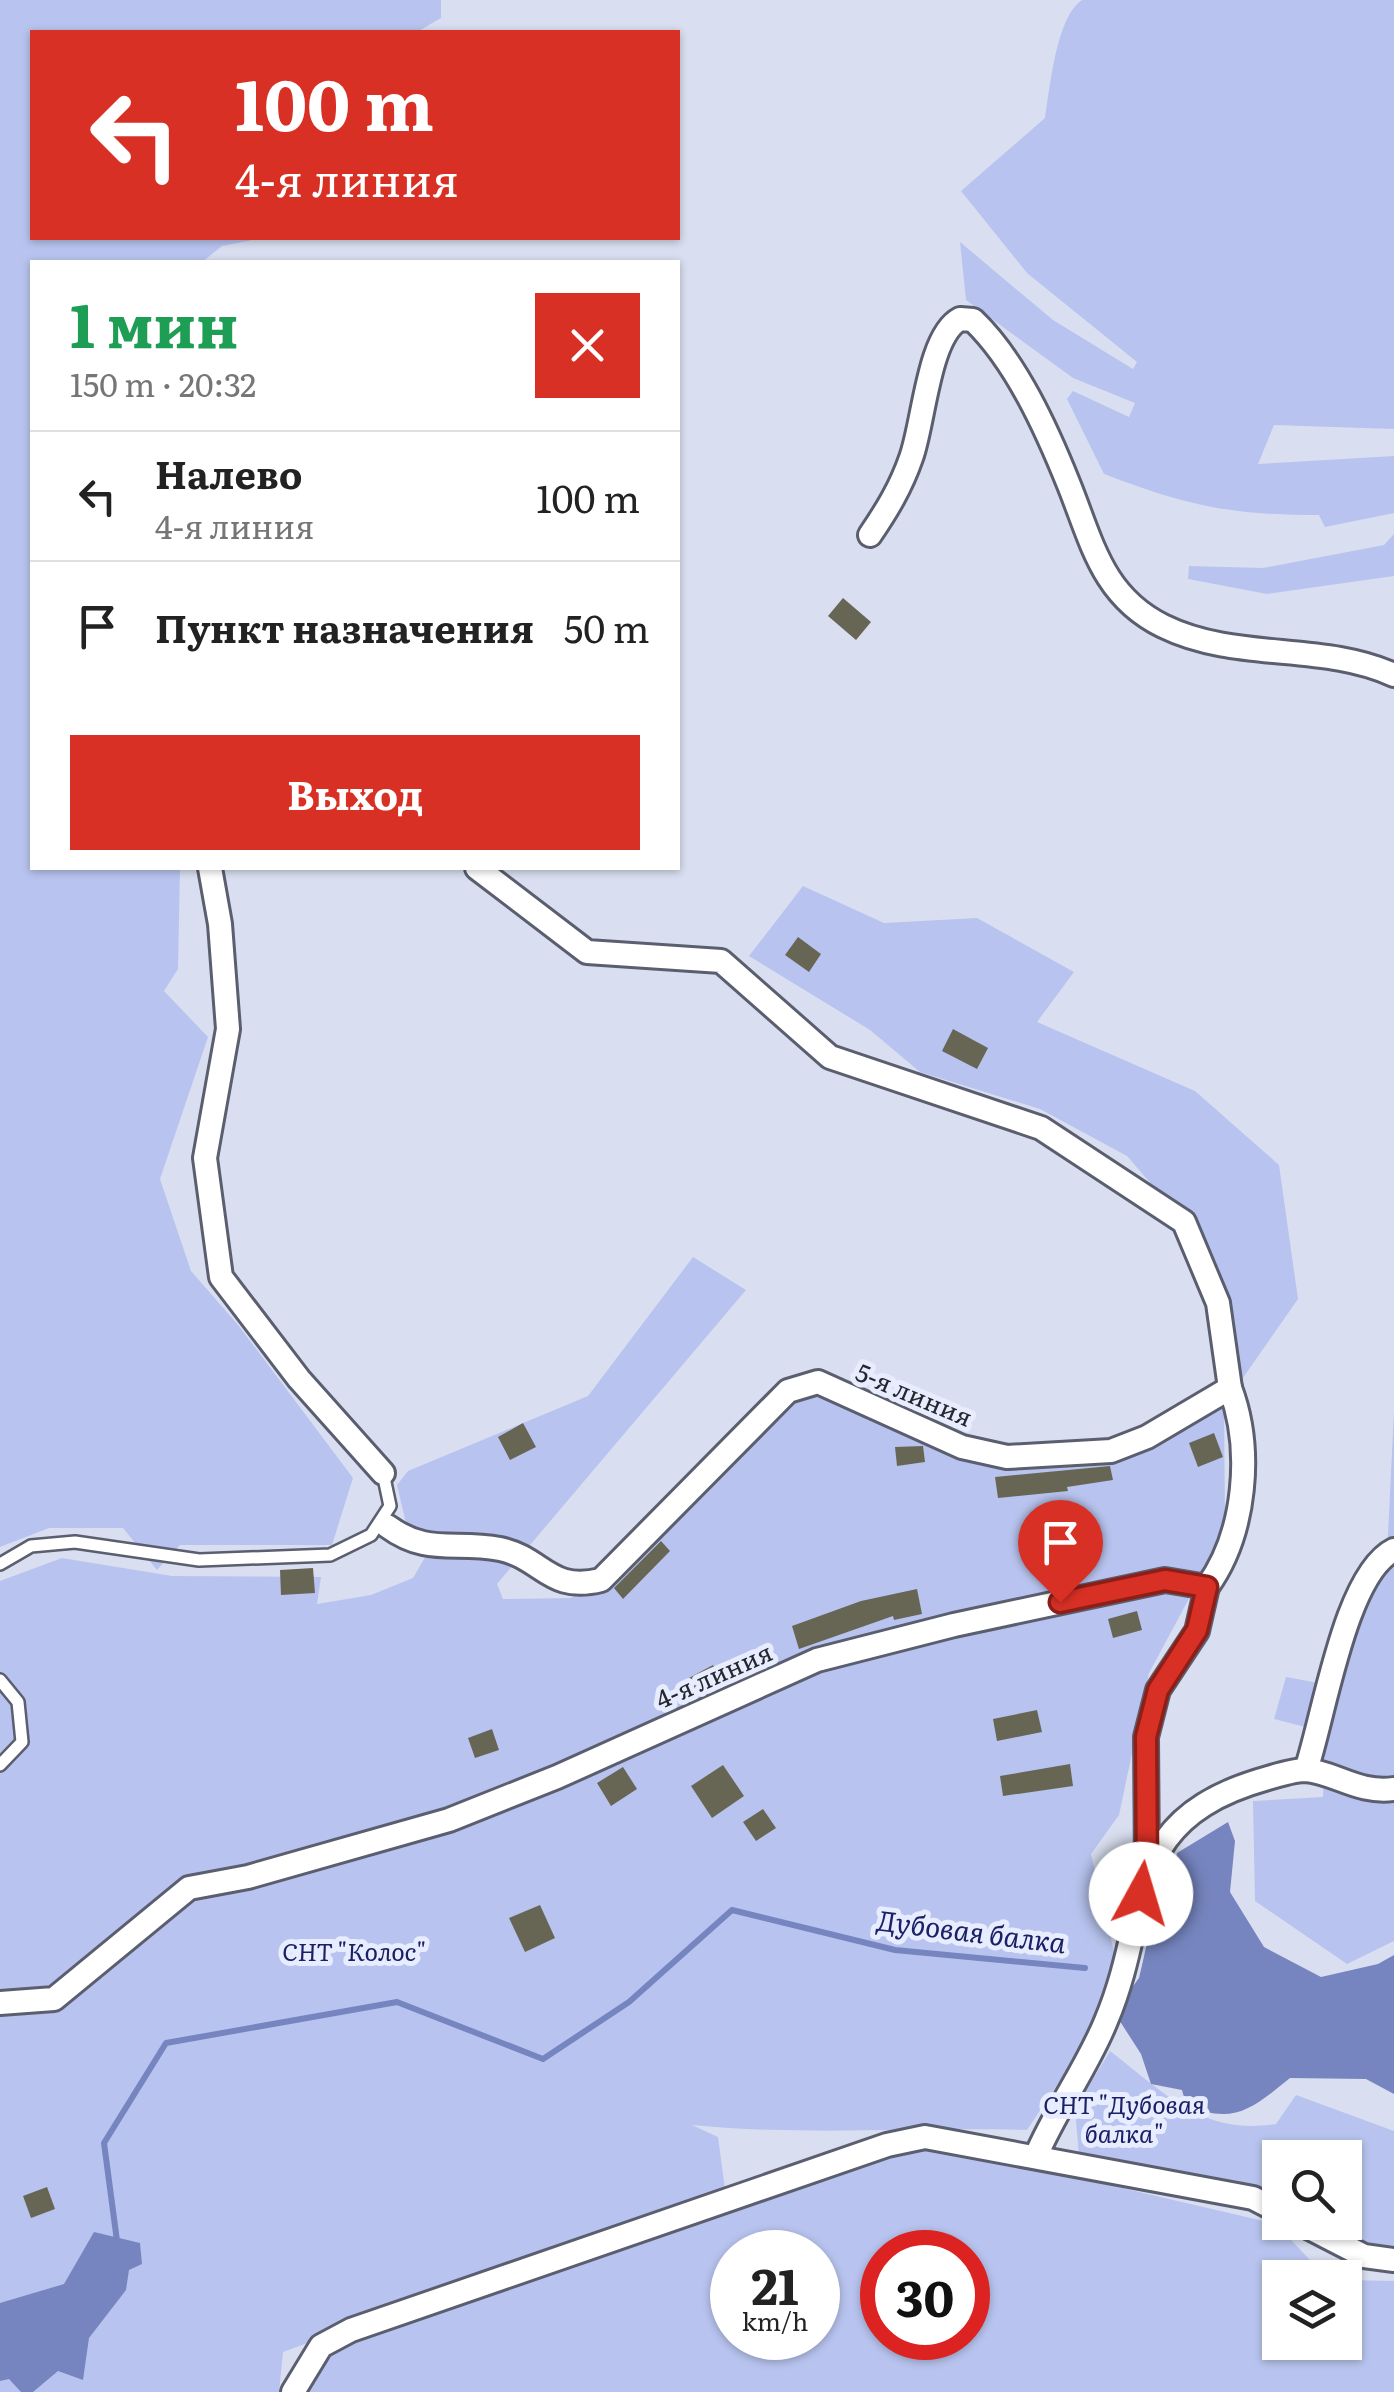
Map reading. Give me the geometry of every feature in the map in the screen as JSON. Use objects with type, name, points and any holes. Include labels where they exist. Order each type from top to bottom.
[{"type":"street","points":[[870,535],[894,502],[912,455],[941,336],[960,318],[973,320],[1009,367],[1048,442],[1098,566],[1136,609],[1163,626],[1207,643],[1349,662],[1394,676]]},
{"type":"street","points":[[210,870],[220,924],[228,1030],[206,1158],[221,1277],[299,1378],[384,1474]]},
{"type":"street","points":[[480,870],[587,952],[721,961],[830,1057],[1041,1128],[1184,1222],[1218,1303],[1230,1388],[1240,1414],[1241,1511],[1207,1587],[1197,1630],[1158,1690],[1146,1737],[1147,1872]]},
{"type":"street","name":"5-я линия","points":[[387,1526],[411,1544],[503,1550],[570,1585],[583,1584],[601,1580],[788,1392],[818,1382],[962,1447],[1008,1458],[1112,1451],[1147,1437],[1230,1388]]},
{"type":"street","points":[[1306,1770],[1330,1676],[1364,1576],[1378,1558],[1394,1550]]},
{"type":"street","name":"4-я линия","points":[[0,2003],[54,2000],[190,1888],[248,1876],[448,1820],[558,1777],[817,1660],[954,1625],[1165,1580],[1207,1587]]},
{"type":"street","points":[[1036,2156],[1108,2018],[1147,1872],[1158,1846],[1176,1826],[1266,1778],[1306,1770],[1365,1788],[1394,1789]]},
{"type":"street","points":[[293,2392],[321,2346],[351,2330],[887,2145],[925,2137],[1262,2203]]},
{"type":"street","points":[[1333,2240],[1364,2256],[1394,2260]]},
{"type":"lane","points":[[0,1564],[32,1546],[75,1542],[198,1560],[330,1555],[372,1534],[390,1506],[384,1474]]},
{"type":"lane","points":[[0,1680],[18,1702],[22,1742],[0,1764]]},
{"type":"green space","points":[[0,0],[441,0],[441,18],[420,30],[30,30],[30,240],[252,240],[222,246],[204,260],[30,260],[30,870],[180,870],[178,969],[164,991],[208,1037],[160,1179],[191,1271],[239,1326],[353,1478],[332,1545],[180,1545],[157,1570],[123,1528],[49,1528],[0,1547]]},
{"type":"green space","points":[[1082,0],[1394,0],[1394,429],[1274,425],[1258,464],[1394,456],[1394,513],[1325,527],[1319,515],[1210,506],[1104,474],[1067,399],[1073,391],[1129,417],[1135,403],[1073,378],[966,300],[960,242],[1053,320],[1133,369],[1137,362],[1027,273],[961,191],[1045,118],[1060,37],[1073,9]]},
{"type":"green space","points":[[1394,534],[1394,576],[1267,594],[1188,579],[1189,566],[1263,568],[1384,545]]},
{"type":"green space","name":"СНТ \"Колос\"","points":[[803,886],[884,923],[977,918],[1074,972],[1037,1022],[1195,1091],[1279,1165],[1298,1299],[1224,1405],[1225,1521],[1206,1567],[1149,1673],[1119,1815],[1091,1854],[1114,1952],[1107,2010],[1027,2130],[817,2131],[692,2125],[718,2137],[725,2189],[283,2352],[279,2392],[0,2392],[0,1581],[62,1558],[172,1576],[321,1577],[317,1604],[371,1595],[413,1578],[435,1540],[408,1532],[397,1485],[408,1471],[588,1396],[693,1257],[746,1290],[497,1584],[503,1599],[571,1598],[640,1544],[789,1397],[820,1390],[929,1441],[1133,1454],[1203,1415],[1233,1338],[1184,1222],[1127,1156],[1040,1109],[920,1072],[870,1030],[749,956]]},
{"type":"green space","points":[[1394,1411],[1394,1941],[1347,1964],[1255,1901],[1253,1801],[1323,1797],[1325,1732],[1274,1719],[1286,1677],[1335,1686],[1387,1555]]},
{"type":"green space","name":"СНТ \"Дубовая балка\"","points":[[1110,2051],[1186,2108],[1227,2124],[1276,2124],[1296,2095],[1394,2131],[1394,2255],[1381,2254],[1353,2240],[1362,2240],[1362,2140],[1262,2140],[1262,2198],[1079,2156],[1075,2109]]},
{"type":"green space","points":[[921,2141],[1262,2221],[1262,2240],[1291,2240],[1310,2260],[1262,2260],[1262,2360],[1362,2360],[1362,2280],[1394,2281],[1394,2392],[304,2392],[333,2340]]},
{"type":"shaded area","points":[[1228,1822],[1235,1841],[1230,1892],[1264,1947],[1321,1977],[1378,1964],[1394,1955],[1394,2094],[1366,2079],[1290,2078],[1254,2105],[1230,2114],[1217,2114],[1186,2104],[1182,2090],[1151,2084],[1141,2054],[1114,2012],[1139,1978],[1148,1939],[1174,1929],[1168,1895],[1177,1853]]},
{"type":"shaded area","points":[[94,2232],[140,2243],[142,2264],[129,2270],[126,2290],[89,2338],[83,2380],[58,2371],[33,2392],[21,2392],[9,2379],[0,2381],[0,2303],[64,2284]]},
{"type":"building","points":[[843,598],[871,622],[856,640],[828,616]]},
{"type":"building","points":[[798,937],[821,954],[809,972],[785,955]]},
{"type":"building","points":[[953,1029],[988,1048],[977,1069],[942,1051]]},
{"type":"building","points":[[523,1423],[536,1447],[510,1460],[498,1437]]},
{"type":"building","points":[[1214,1433],[1223,1457],[1198,1467],[1189,1443]]},
{"type":"building","points":[[923,1446],[925,1462],[897,1466],[895,1447]]},
{"type":"building","points":[[1110,1466],[1113,1480],[1067,1487],[1068,1491],[998,1498],[995,1477]]},
{"type":"building","points":[[661,1541],[670,1551],[623,1599],[614,1588]]},
{"type":"building","points":[[313,1568],[315,1593],[281,1595],[280,1570]]},
{"type":"building","points":[[917,1589],[922,1614],[894,1620],[893,1616],[799,1649],[792,1626],[861,1601]]},
{"type":"building","points":[[1137,1611],[1142,1630],[1113,1638],[1108,1619]]},
{"type":"building","points":[[713,1665],[722,1682],[698,1695],[689,1678]]},
{"type":"building","points":[[1037,1710],[1042,1732],[997,1741],[993,1719]]},
{"type":"building","points":[[492,1729],[499,1750],[475,1758],[468,1738]]},
{"type":"building","points":[[1070,1764],[1073,1786],[1003,1796],[1000,1776]]},
{"type":"building","points":[[723,1765],[744,1796],[712,1818],[691,1786]]},
{"type":"building","points":[[623,1767],[637,1789],[611,1806],[597,1783]]},
{"type":"building","points":[[763,1809],[776,1828],[756,1841],[743,1822]]},
{"type":"building","points":[[540,1905],[555,1938],[525,1952],[509,1918]]},
{"type":"building","points":[[47,2187],[55,2209],[31,2218],[23,2196]]},
{"type":"waterway","name":"Дубовая балка","points":[[117,2241],[104,2143],[166,2043],[397,2002],[543,2059],[629,2002],[732,1910],[895,1950],[1085,1968]]},
{"type":"route","points":[[1060,1602],[1165,1580],[1207,1587],[1197,1630],[1158,1690],[1146,1737],[1147,1872],[1141,1894]]}]
